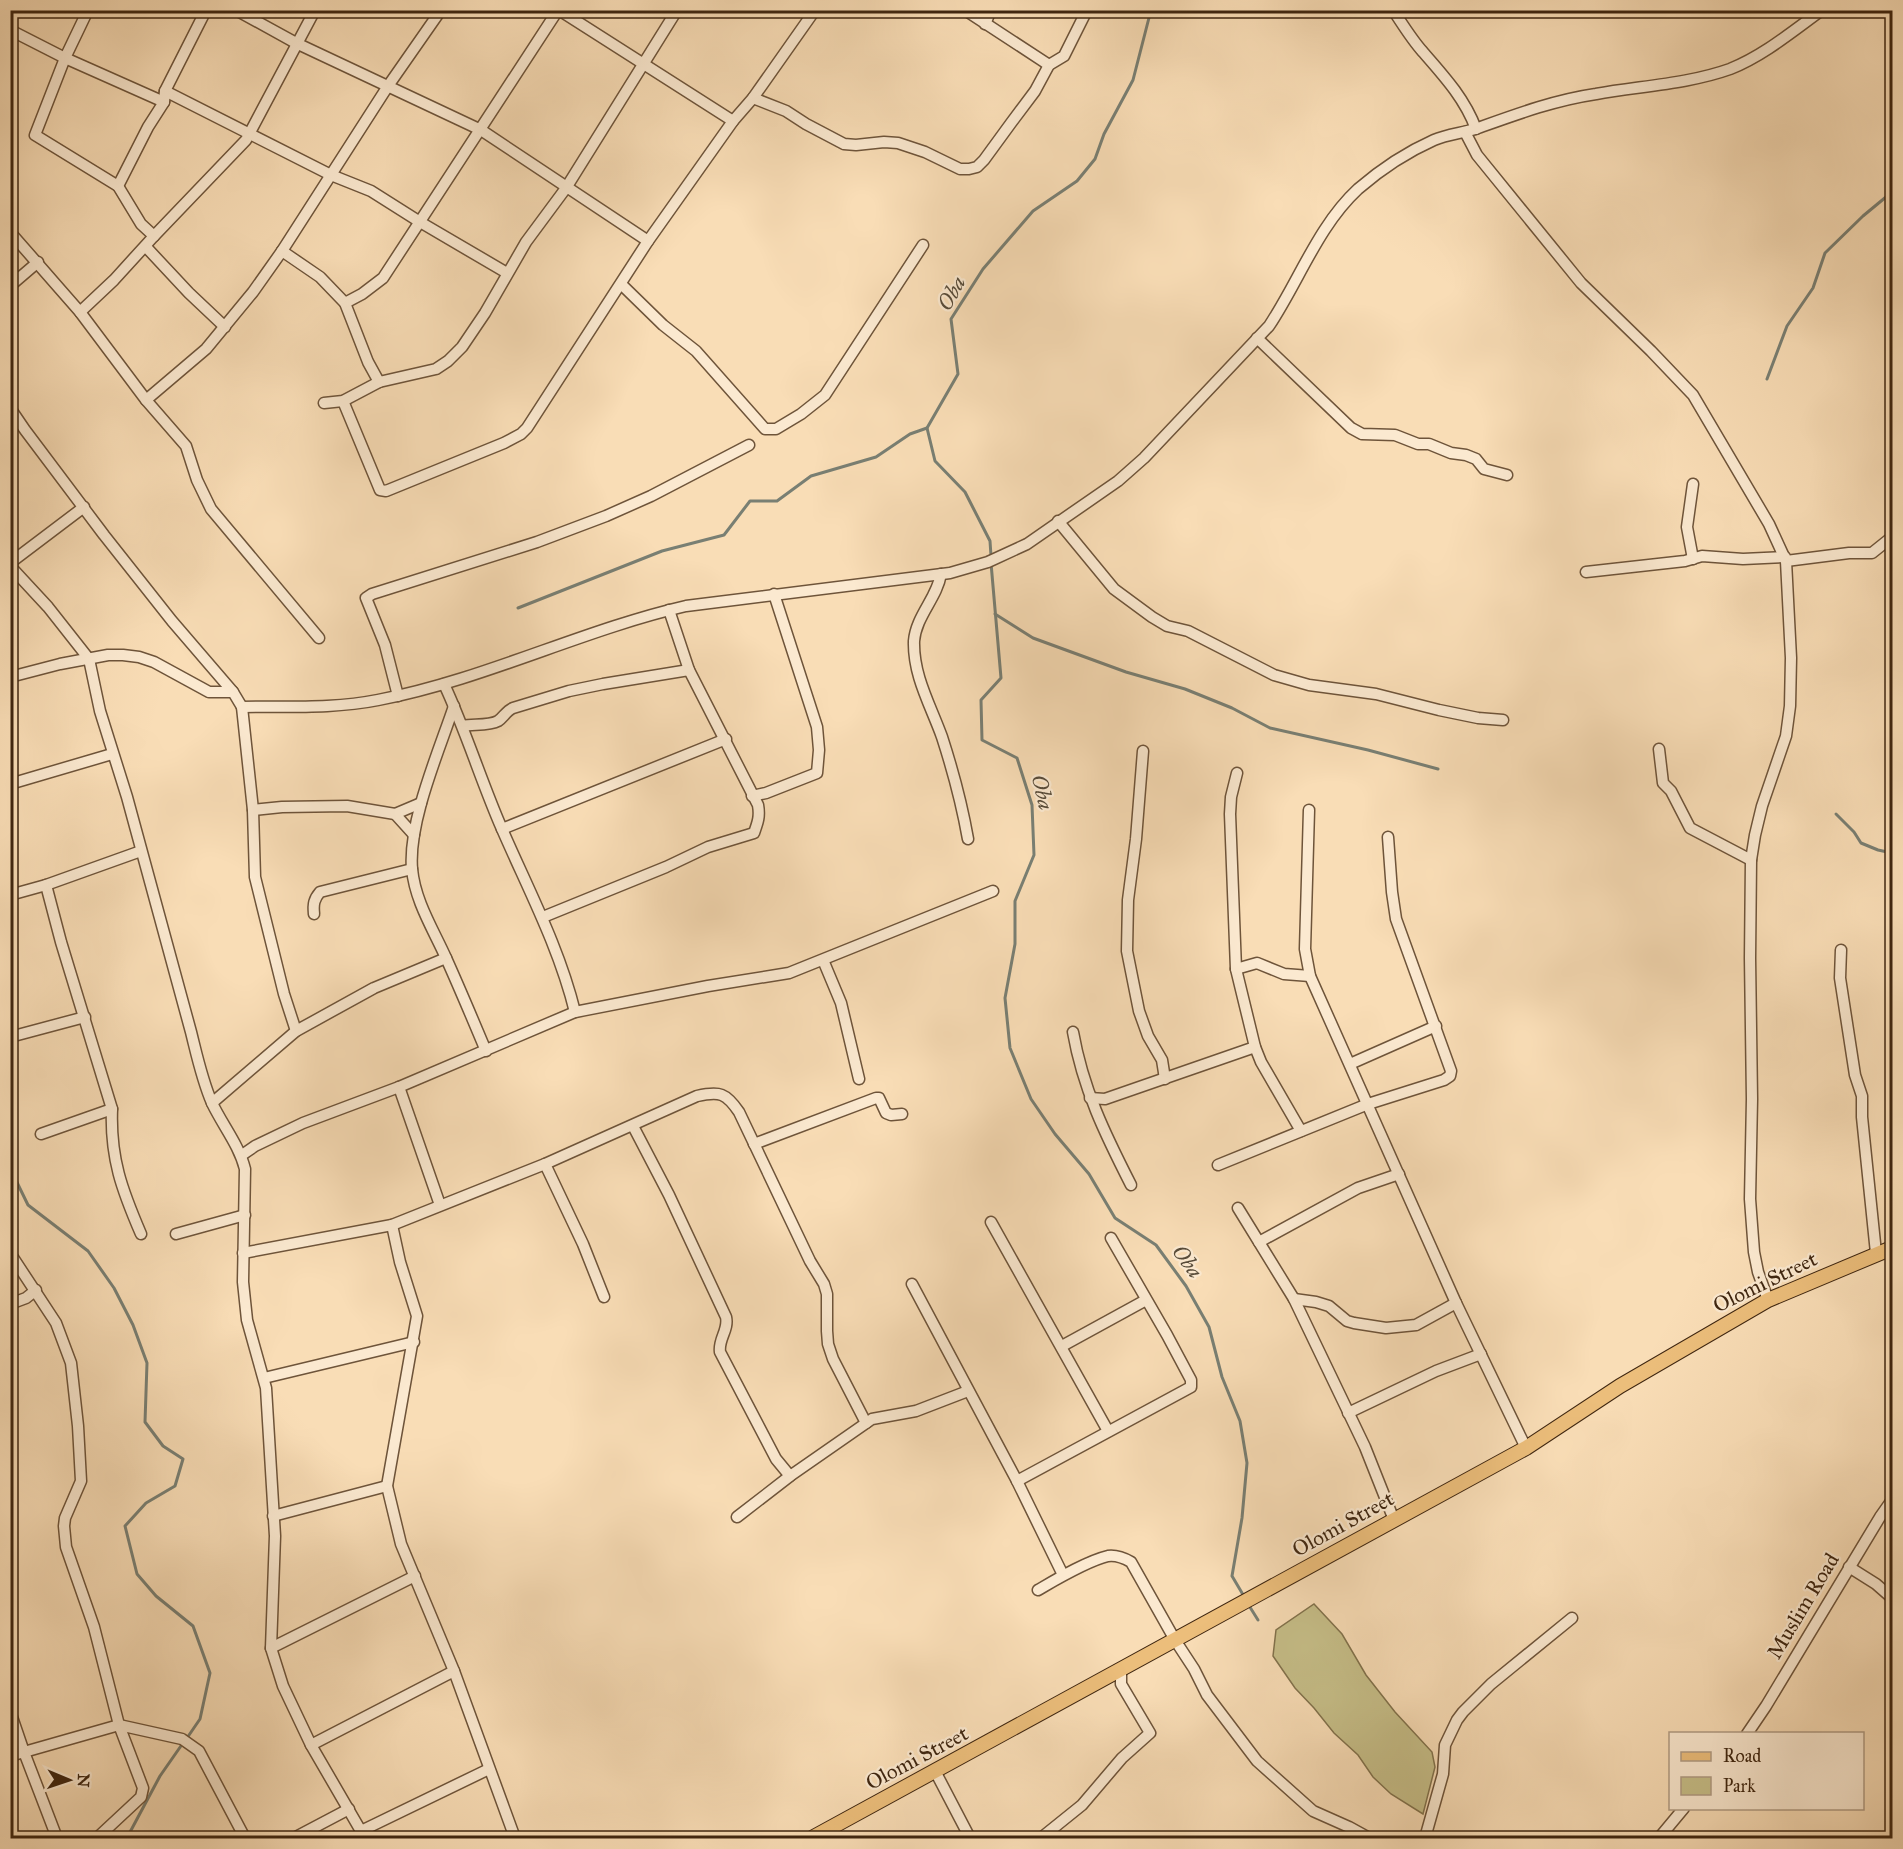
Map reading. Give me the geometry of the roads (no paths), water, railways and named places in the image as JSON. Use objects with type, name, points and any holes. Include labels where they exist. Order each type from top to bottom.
[{"type":"main road","name":"Olomi Street","points":[[812,1839],[1526,1448],[1620,1386],[1768,1300],[1876,1253],[1893,1248]]},
{"type":"street","points":[[88,10],[65,58],[35,135],[118,186],[141,224],[154,236]]},
{"type":"street","points":[[118,186],[206,10]]},
{"type":"street","points":[[236,10],[297,43],[481,130],[648,242]]},
{"type":"street","points":[[80,312],[146,247],[250,135],[315,10]]},
{"type":"street","points":[[146,400],[206,349],[253,292],[388,86],[441,10]]},
{"type":"street","points":[[345,303],[362,294],[383,278],[558,10],[733,121]]},
{"type":"street","points":[[324,403],[342,401],[379,382],[436,369],[462,347],[485,313],[507,273],[566,188],[677,10]]},
{"type":"street","points":[[342,401],[380,490],[386,491],[521,434],[648,242],[815,10]]},
{"type":"street","points":[[965,10],[1049,65]]},
{"type":"street","points":[[985,24],[991,10]]},
{"type":"street","points":[[753,98],[786,111],[844,144],[898,143],[925,152],[960,169],[977,167],[1035,92],[1049,65],[1064,56],[1086,10]]},
{"type":"street","points":[[1394,10],[1423,52],[1450,82],[1469,112],[1477,155],[1581,283],[1693,395],[1769,524],[1786,559],[1791,658],[1790,706],[1786,736],[1762,806],[1751,861],[1750,1199],[1754,1252],[1768,1300]]},
{"type":"street","points":[[242,707],[331,706],[398,696],[444,684],[669,610],[698,604],[941,574],[973,567],[1007,553],[1027,544],[1118,481],[1144,458],[1257,338],[1281,308],[1325,229],[1342,205],[1376,174],[1436,139],[1471,130],[1553,102],[1699,78],[1732,68],[1767,48],[1822,10]]},
{"type":"street","points":[[10,30],[65,58],[164,97],[250,135],[330,175],[371,191],[507,273]]},
{"type":"street","points":[[10,232],[80,312],[146,400],[186,446],[197,480],[211,509],[319,638]]},
{"type":"street","points":[[621,284],[663,325],[696,351],[765,429],[776,429],[801,414],[825,395],[923,245]]},
{"type":"street","points":[[146,247],[225,327]]},
{"type":"street","points":[[282,251],[320,277],[345,303],[368,362],[379,382]]},
{"type":"street","points":[[10,286],[38,262]]},
{"type":"street","points":[[1257,338],[1351,428],[1362,434],[1395,435],[1418,444],[1429,444],[1451,453],[1466,455],[1476,459],[1484,469],[1507,475]]},
{"type":"street","points":[[10,408],[172,621],[233,693],[242,707],[253,810],[255,877],[284,994],[296,1031]]},
{"type":"street","points":[[398,696],[385,645],[366,598],[372,594],[442,573],[606,516],[651,496],[749,445]]},
{"type":"street","points":[[1693,484],[1688,527],[1693,558]]},
{"type":"street","points":[[84,507],[10,565],[48,607],[89,659],[100,711],[127,797],[200,1071],[212,1103],[242,1155],[245,1169],[243,1282],[247,1320],[264,1378],[273,1516],[275,1563],[270,1625],[271,1648],[283,1686],[311,1745],[363,1835],[489,1769]]},
{"type":"street","points":[[1058,521],[1114,589],[1152,617],[1167,626],[1188,631],[1274,675],[1309,685],[1376,694],[1438,710],[1478,718],[1503,720]]},
{"type":"street","points":[[1586,572],[1702,556],[1786,559],[1872,553],[1893,537]]},
{"type":"street","points":[[941,574],[940,582],[916,631],[914,643],[916,668],[948,758],[962,807],[968,839]]},
{"type":"street","points":[[752,796],[766,793],[817,773],[819,750],[817,727],[774,594]]},
{"type":"street","points":[[543,917],[666,867],[708,847],[754,833],[760,818],[758,805],[689,670],[669,610]]},
{"type":"street","points":[[10,677],[108,655],[139,657],[177,673],[209,692],[233,693]]},
{"type":"street","points":[[463,726],[495,723],[513,708],[569,691],[689,670]]},
{"type":"street","points":[[444,684],[463,726],[502,829],[543,917],[575,1012]]},
{"type":"street","points":[[454,706],[421,802],[414,835],[412,869],[417,894],[486,1051]]},
{"type":"street","points":[[502,829],[726,739]]},
{"type":"street","points":[[1659,749],[1663,783],[1671,791],[1690,828],[1751,861]]},
{"type":"street","points":[[1143,751],[1136,839],[1128,900],[1127,951],[1139,1011],[1148,1036],[1162,1060],[1165,1079]]},
{"type":"street","points":[[10,784],[112,754]]},
{"type":"street","points":[[1237,773],[1231,797],[1230,814],[1236,969],[1255,1047],[1261,1062],[1301,1131]]},
{"type":"street","points":[[253,810],[347,806],[395,814],[421,802]]},
{"type":"street","points":[[1310,810],[1305,949],[1310,976],[1456,1303],[1526,1448]]},
{"type":"street","points":[[395,814],[414,835]]},
{"type":"street","points":[[1218,1165],[1368,1104],[1444,1080],[1450,1076],[1451,1071],[1436,1026],[1396,919],[1388,837]]},
{"type":"street","points":[[10,895],[46,885],[141,851]]},
{"type":"street","points":[[314,914],[313,905],[320,892],[412,869]]},
{"type":"street","points":[[46,885],[112,1109],[110,1131],[123,1192],[141,1234]]},
{"type":"street","points":[[242,1155],[255,1146],[303,1123],[399,1087],[575,1012],[685,990],[789,974],[919,919],[993,891]]},
{"type":"street","points":[[1840,950],[1840,978],[1855,1075],[1862,1096],[1862,1117],[1876,1253]]},
{"type":"street","points":[[212,1103],[296,1031],[374,988],[446,958]]},
{"type":"street","points":[[823,960],[841,1003],[859,1079]]},
{"type":"street","points":[[1236,969],[1257,963],[1284,974],[1310,976]]},
{"type":"street","points":[[10,1037],[85,1017]]},
{"type":"street","points":[[1350,1064],[1436,1026]]},
{"type":"street","points":[[1073,1032],[1078,1062],[1090,1098],[1131,1185]]},
{"type":"street","points":[[1090,1098],[1106,1099],[1255,1047]]},
{"type":"street","points":[[399,1087],[440,1205]]},
{"type":"street","points":[[243,1253],[392,1225],[545,1164],[697,1096],[709,1093],[721,1094],[731,1101],[739,1112],[810,1261],[824,1284],[827,1294],[828,1344],[833,1359],[866,1423]]},
{"type":"street","points":[[754,1144],[876,1098],[879,1098],[886,1113],[902,1114]]},
{"type":"street","points":[[41,1134],[112,1109]]},
{"type":"street","points":[[633,1126],[669,1195],[726,1317],[727,1323],[719,1345],[720,1352],[776,1459],[790,1476]]},
{"type":"street","points":[[545,1164],[583,1244],[604,1297]]},
{"type":"street","points":[[1259,1242],[1358,1188],[1399,1174]]},
{"type":"street","points":[[1238,1208],[1294,1299],[1378,1478],[1394,1520]]},
{"type":"street","points":[[176,1234],[245,1215]]},
{"type":"street","points":[[991,1222],[1108,1431]]},
{"type":"street","points":[[392,1225],[400,1262],[417,1316],[387,1486],[401,1544],[454,1671],[515,1839]]},
{"type":"street","points":[[1017,1481],[1191,1387],[1191,1380],[1167,1335],[1111,1238]]},
{"type":"street","points":[[10,1253],[56,1323],[71,1363],[81,1481],[65,1518],[66,1547],[94,1627],[119,1725],[143,1788],[141,1797],[97,1839]]},
{"type":"street","points":[[912,1284],[1017,1481],[1064,1575]]},
{"type":"street","points":[[10,1304],[26,1298],[36,1290]]},
{"type":"street","points":[[1294,1299],[1329,1306],[1347,1321],[1386,1328],[1416,1325],[1456,1303]]},
{"type":"street","points":[[1062,1346],[1146,1300]]},
{"type":"street","points":[[264,1378],[414,1342]]},
{"type":"street","points":[[1348,1413],[1436,1371],[1481,1354]]},
{"type":"street","points":[[737,1517],[790,1476],[872,1419],[916,1411],[968,1391]]},
{"type":"street","points":[[273,1516],[387,1486]]},
{"type":"street","name":"Muslim Road","points":[[1748,1732],[1893,1500]]},
{"type":"street","points":[[1038,1590],[1064,1575],[1109,1556],[1125,1558],[1131,1562],[1208,1695],[1257,1761],[1313,1811],[1350,1827],[1369,1839]]},
{"type":"street","points":[[1850,1567],[1876,1584],[1893,1599]]},
{"type":"street","points":[[271,1648],[415,1576]]},
{"type":"street","points":[[1425,1839],[1443,1774],[1445,1745],[1457,1720],[1491,1684],[1572,1618]]},
{"type":"street","points":[[311,1745],[454,1671]]},
{"type":"street","points":[[1041,1839],[1082,1805],[1122,1758],[1150,1733],[1121,1684],[1121,1671]]},
{"type":"street","points":[[10,1711],[57,1839]]},
{"type":"street","points":[[10,1756],[119,1725],[182,1739],[199,1750],[245,1839]]},
{"type":"street","points":[[935,1771],[970,1839]]},
{"type":"street","points":[[294,1839],[348,1809]]},
{"type":"street","points":[[1661,1838],[1683,1810]]},
{"type":"waterway","name":"Oba","points":[[991,556],[990,541],[965,492],[935,461],[927,428],[958,374],[951,319],[983,269],[1033,211],[1077,181],[1095,159],[1104,134],[1133,80],[1151,10]]},
{"type":"waterway","points":[[1767,379],[1787,326],[1813,288],[1825,253],[1892,192]]},
{"type":"waterway","points":[[518,608],[662,551],[724,535],[750,501],[777,501],[811,476],[876,457],[910,434],[927,428]]},
{"type":"waterway","name":"Oba","points":[[991,563],[1001,678],[981,700],[982,740],[1017,758],[1032,805],[1034,855],[1015,901],[1015,944],[1005,998],[1010,1048],[1031,1099],[1055,1134],[1089,1174],[1115,1218],[1156,1245],[1186,1286],[1209,1327],[1222,1377],[1240,1421],[1247,1463],[1242,1518],[1232,1576],[1245,1598]]},
{"type":"waterway","points":[[995,614],[1033,638],[1126,672],[1185,689],[1232,708],[1270,728],[1368,750],[1438,769]]},
{"type":"waterway","points":[[1836,814],[1854,832],[1861,843],[1892,853]]},
{"type":"waterway","points":[[10,1168],[28,1205],[88,1251],[114,1288],[133,1325],[147,1363],[145,1422],[163,1446],[183,1459],[175,1486],[146,1503],[125,1526],[137,1574],[156,1596],[193,1626],[210,1673],[200,1719],[187,1738]]},
{"type":"waterway","name":"Oba","points":[[1248,1604],[1258,1620]]},
{"type":"waterway","points":[[124,1838],[129,1834],[160,1776],[183,1743]]}]
